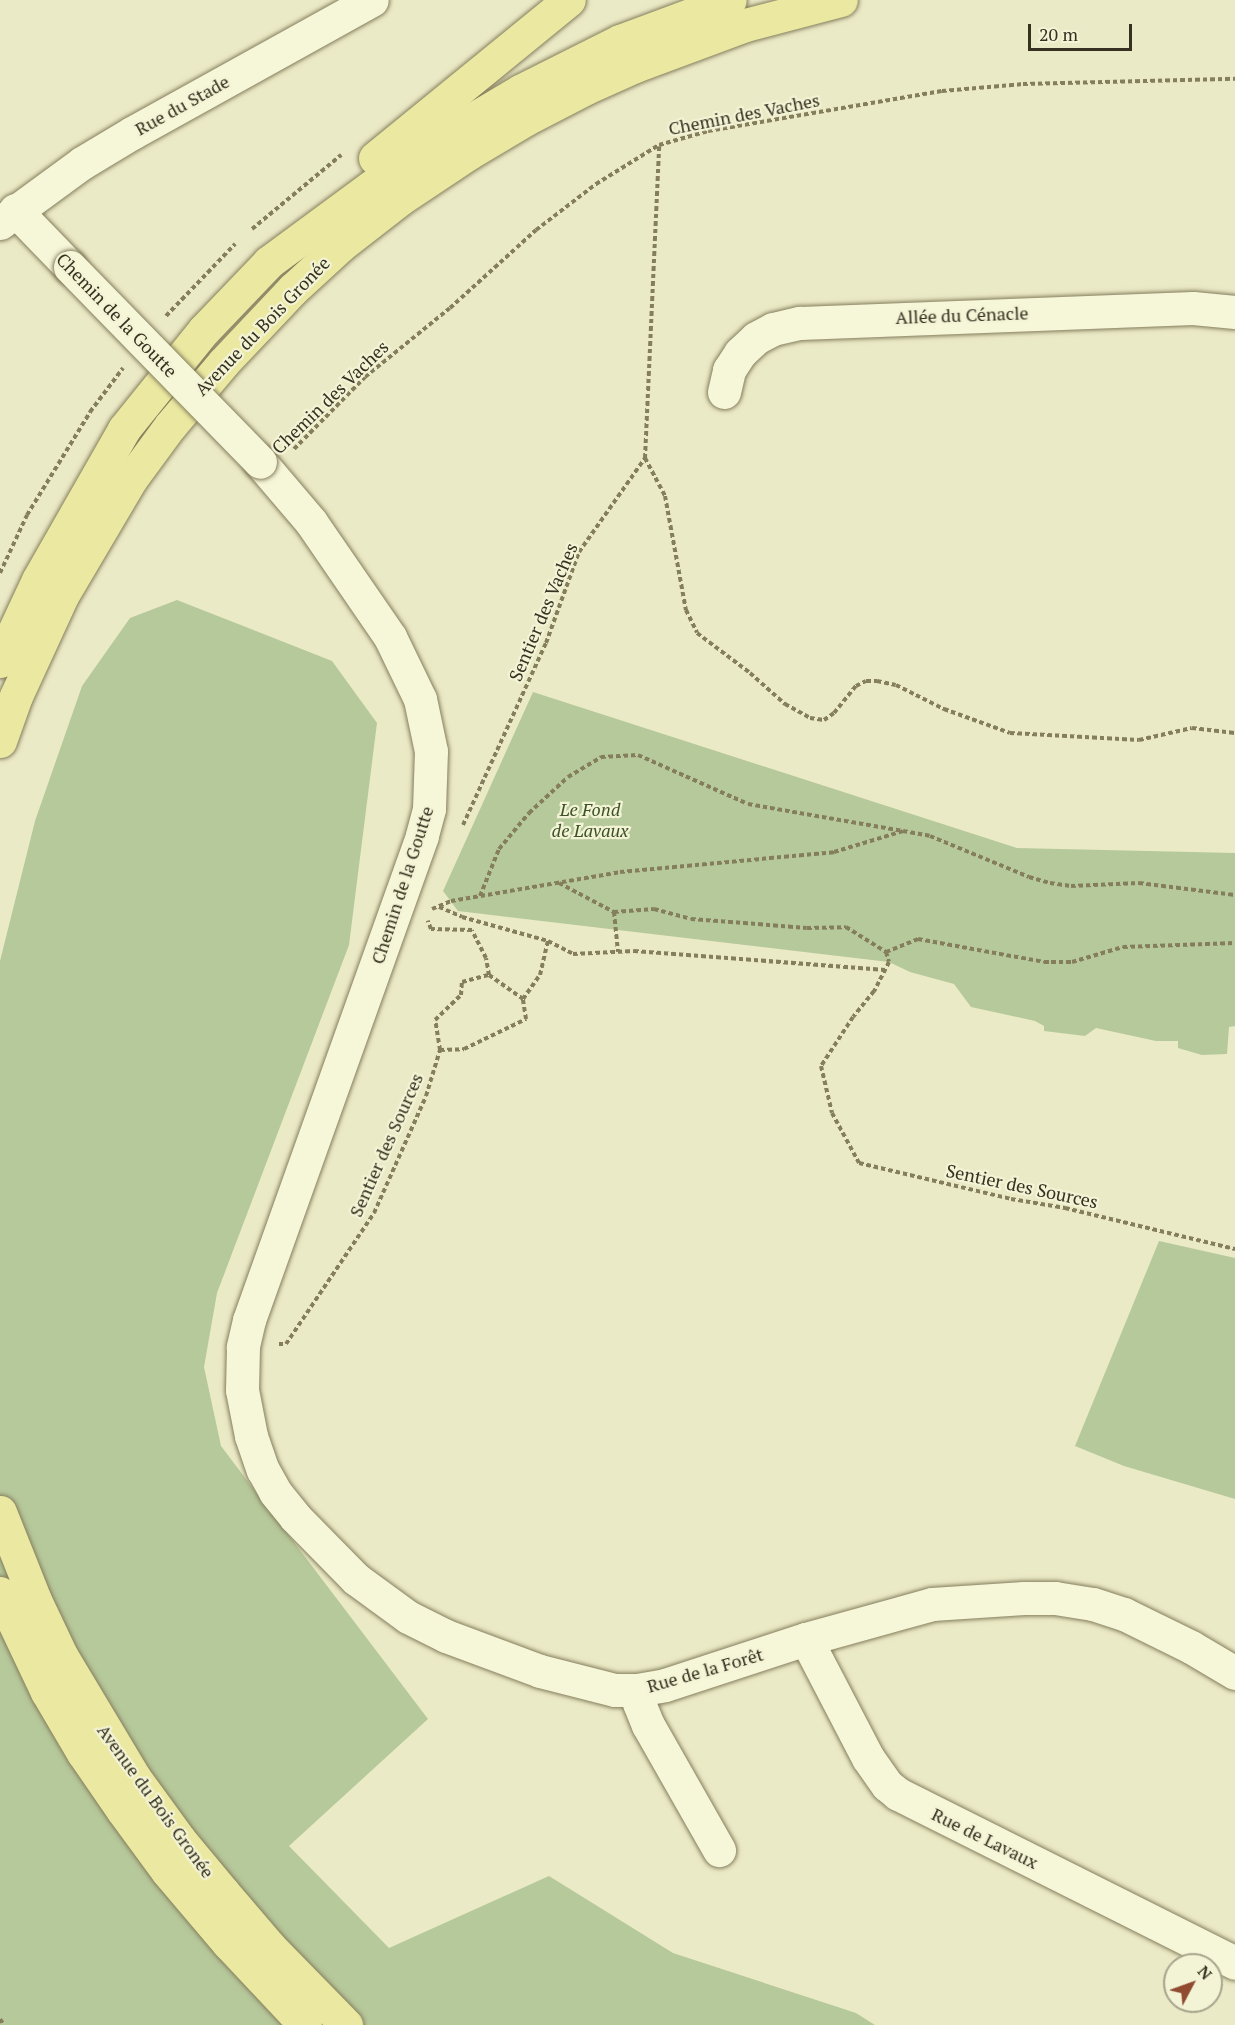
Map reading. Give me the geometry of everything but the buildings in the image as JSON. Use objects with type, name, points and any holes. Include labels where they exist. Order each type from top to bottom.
[{"type":"main road","points":[[269,262],[311,211],[569,0]]},
{"type":"main road","name":"Avenue du Bois Gronée","points":[[0,661],[38,580],[124,429],[204,330],[269,262],[412,156],[520,90],[620,41],[730,0]]},
{"type":"main road","name":"Avenue du Bois Gronée","points":[[0,741],[16,696],[62,596],[131,479],[170,426],[223,363],[293,289],[341,245],[400,199],[469,153],[526,119],[586,88],[644,62],[745,25],[841,0]]},
{"type":"main road","name":"Avenue du Bois Gronée","points":[[0,1512],[35,1600],[61,1654],[134,1777],[179,1839],[270,1947],[346,2025]]},
{"type":"main road","name":"Avenue du Bois Gronée","points":[[0,1593],[47,1692],[82,1753],[174,1881],[305,2025]]},
{"type":"street","name":"Rue du Stade","points":[[8,216],[82,163],[149,122],[372,0]]},
{"type":"street","name":"Chemin de la Goutte","points":[[8,216],[70,267],[265,468],[311,522],[390,637],[409,673],[427,726],[431,751],[431,784],[429,808],[422,836],[249,1320],[243,1347],[242,1390],[251,1436]]},
{"type":"street","name":"Allée du Cénacle","points":[[724,392],[729,370],[740,353],[756,338],[772,329],[800,322],[1193,308],[1235,312]]},
{"type":"street","name":"Rue de la Forêt","points":[[251,1436],[263,1470],[275,1492],[295,1517],[356,1579],[382,1600],[408,1617],[446,1636],[540,1671],[615,1690],[638,1690],[665,1685],[806,1639],[932,1604],[960,1600],[1055,1598],[1093,1604],[1124,1614],[1191,1647],[1235,1673]]},
{"type":"street","name":"Rue de Lavaux","points":[[806,1639],[868,1758],[887,1785],[897,1794],[1235,1963]]},
{"type":"street","points":[[638,1690],[639,1703],[648,1725],[719,1850]]},
{"type":"path","name":"Chemin des Vaches","points":[[265,468],[365,377],[450,308],[536,230],[596,184],[659,145],[708,131],[942,91],[1023,84],[1235,79]]},
{"type":"path","points":[[659,145],[645,458],[665,496],[686,610],[697,633],[750,673],[785,704],[810,718],[825,720],[856,686],[877,681],[896,685],[944,709],[1010,733],[1139,740],[1192,728],[1235,734]]},
{"type":"path","name":"Sentier des Vaches","points":[[460,831],[546,644],[579,552],[645,458]]},
{"type":"path","points":[[480,896],[499,849],[529,813],[568,777],[601,757],[638,755],[748,804],[930,836],[1029,877],[1050,883],[1071,886],[1139,883],[1235,895]]},
{"type":"path","points":[[558,883],[614,912],[654,909],[691,919],[807,928],[846,927],[886,952],[889,962],[885,970],[618,951],[573,954],[548,941],[462,917],[439,906],[480,896],[620,872],[834,852],[903,831]]},
{"type":"path","points":[[424,912],[431,929],[472,930],[486,958],[489,975],[523,999]]},
{"type":"path","points":[[614,912],[618,951]]},
{"type":"path","points":[[886,952],[918,939],[1044,962],[1072,962],[1123,947],[1235,943]]},
{"type":"path","points":[[440,1050],[464,1049],[526,1019],[523,999],[540,975],[548,941]]},
{"type":"path","name":"Sentier des Sources","points":[[885,970],[874,991],[853,1017],[821,1066],[832,1113],[859,1163],[981,1192],[1065,1208],[1235,1249]]},
{"type":"path","name":"Sentier des Sources","points":[[243,1347],[286,1344],[374,1213],[426,1096],[440,1050],[435,1020],[461,995],[462,982],[489,975]]},
{"type":"path","points":[[0,2019],[4,2025]]},
{"type":"green space","points":[[177,600],[332,661],[377,723],[349,945],[217,1293],[204,1367],[221,1446],[428,1719],[289,1846],[389,1948],[549,1876],[673,1953],[856,2013],[875,2025],[0,2025],[0,961],[35,821],[82,686],[130,618]]},
{"type":"green space","name":"Le Fond de Lavaux","points":[[533,692],[1017,848],[1235,853],[1235,1026],[1229,1027],[1227,1054],[1202,1055],[1178,1048],[1178,1041],[1156,1041],[1096,1028],[1085,1036],[1044,1031],[1044,1026],[1035,1021],[971,1007],[954,984],[910,972],[889,962],[458,911],[443,891]]},
{"type":"green space","points":[[1159,1241],[1235,1258],[1235,1499],[1124,1466],[1075,1446]]}]
